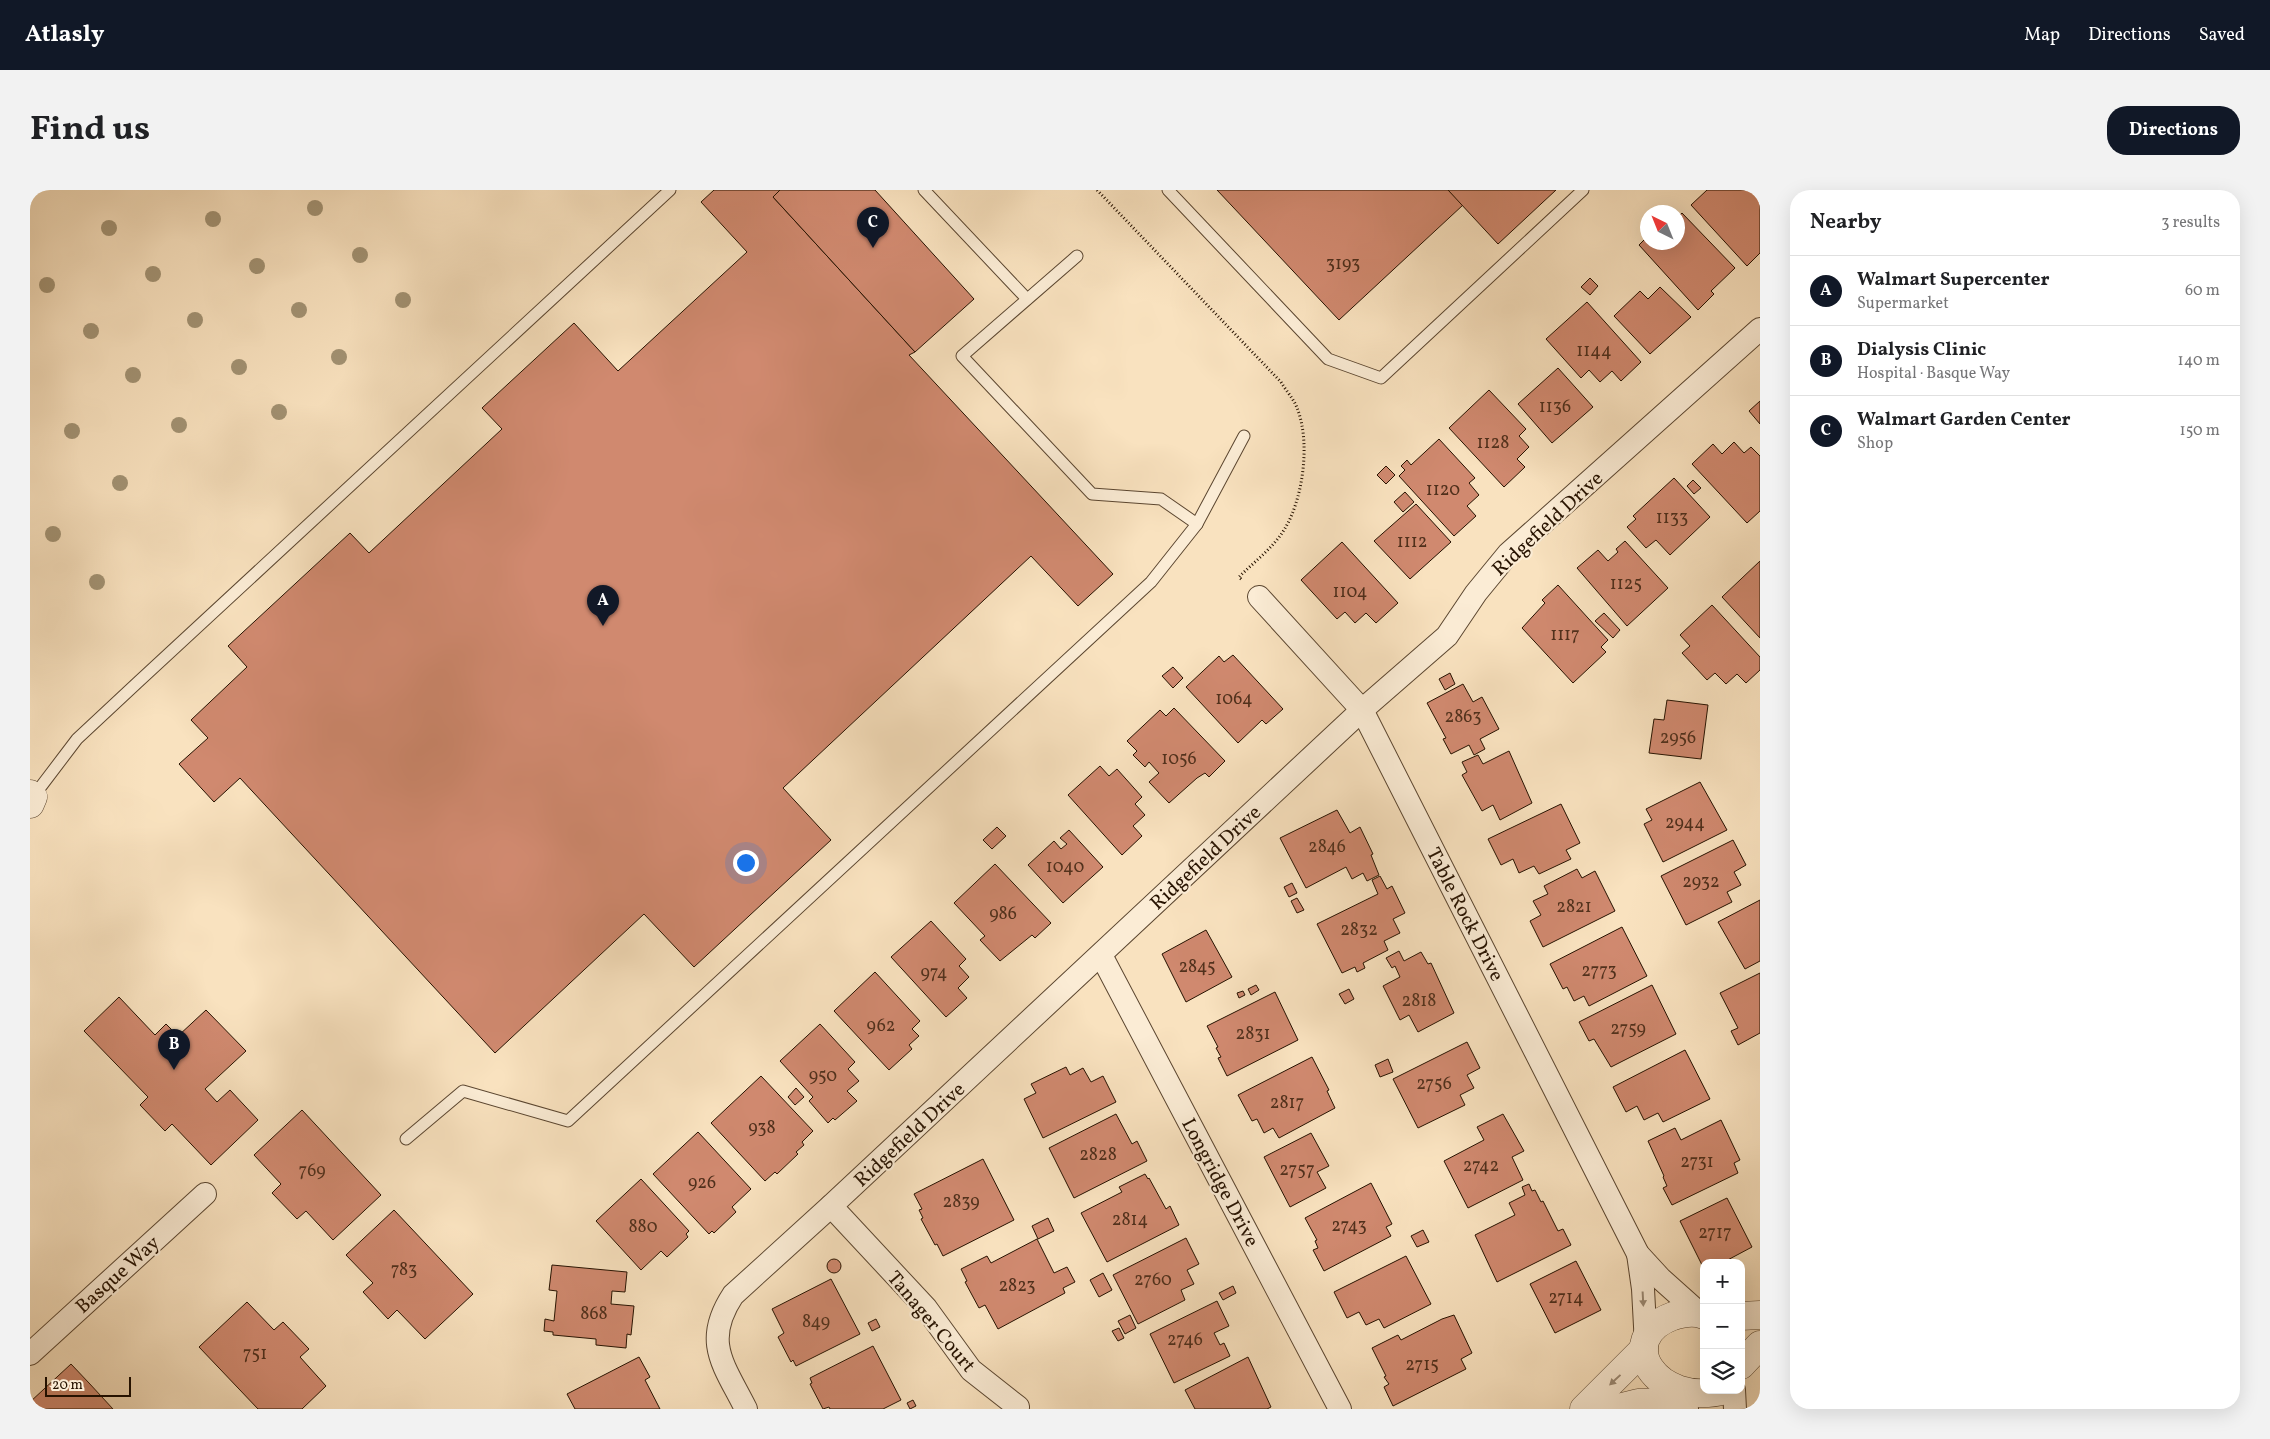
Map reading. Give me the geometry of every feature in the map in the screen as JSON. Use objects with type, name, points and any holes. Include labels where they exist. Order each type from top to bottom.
[{"type":"street","name":"Ridgefield Drive","points":[[746,1409],[719,1356],[716,1333],[721,1312],[733,1295],[1101,955],[1362,710],[1447,636],[1476,593],[1508,554],[1760,329]]},
{"type":"street","name":"Table Rock Drive","points":[[1259,597],[1362,710],[1638,1254],[1661,1279],[1700,1312]]},
{"type":"street","name":"Longridge Drive","points":[[1101,955],[1340,1409]]},
{"type":"street","name":"Basque Way","points":[[30,1354],[205,1194]]},
{"type":"street","name":"Tanager Court","points":[[831,1206],[926,1308],[970,1370],[1018,1407]]},
{"type":"street","name":"Table Rock Drive","points":[[1638,1254],[1643,1289],[1645,1347]]},
{"type":"street","points":[[1584,1409],[1645,1347],[1654,1330],[1666,1319],[1682,1313],[1700,1314]]},
{"type":"street","points":[[1745,1316],[1760,1315]]},
{"type":"street","points":[[1745,1361],[1760,1345]]},
{"type":"street","points":[[1645,1347],[1644,1365],[1649,1380],[1658,1393],[1680,1405]]},
{"type":"street","points":[[1614,1409],[1638,1403],[1697,1405],[1712,1400],[1720,1394]]},
{"type":"street","points":[[1734,1394],[1736,1409]]},
{"type":"lane","points":[[31,798],[77,739],[670,190]]},
{"type":"lane","points":[[924,190],[1027,299]]},
{"type":"lane","points":[[1168,190],[1328,358],[1381,378],[1583,190]]},
{"type":"lane","points":[[1077,256],[962,356],[1092,494],[1161,499],[1197,524]]},
{"type":"lane","points":[[406,1139],[463,1091],[568,1121],[1151,582],[1197,524],[1244,436]]},
{"type":"path","points":[[1097,190],[1281,382],[1297,408],[1304,432],[1298,500],[1284,530],[1268,549],[1239,577],[1259,597]]},
{"type":"building","points":[[714,190],[780,190],[773,197],[915,352],[909,355],[1113,574],[1078,606],[1031,556],[783,788],[831,840],[694,967],[644,914],[495,1053],[240,778],[214,802],[179,764],[208,738],[191,720],[247,667],[228,646],[350,533],[369,553],[502,429],[482,408],[574,323],[618,371],[747,252],[701,202]]},
{"type":"building","points":[[780,190],[875,190],[974,299],[915,352],[773,197]]},
{"type":"building","points":[[1217,190],[1448,190],[1463,205],[1339,320]]},
{"type":"building","points":[[1448,190],[1556,190],[1498,244]]},
{"type":"building","points":[[1707,190],[1752,190],[1760,199],[1760,253],[1747,266],[1691,205]]},
{"type":"building","points":[[1685,216],[1735,268],[1711,291],[1714,294],[1698,310],[1644,250],[1685,250]]},
{"type":"building","points":[[1590,278],[1598,286],[1590,295],[1581,287]]},
{"type":"building","points":[[1660,287],[1691,317],[1650,354],[1614,316],[1640,291],[1648,299]]},
{"type":"building","points":[[1587,302],[1641,362],[1621,381],[1612,371],[1600,382],[1589,370],[1581,378],[1546,339]]},
{"type":"building","points":[[1558,368],[1593,407],[1552,443],[1518,404]]},
{"type":"building","points":[[1489,390],[1526,429],[1519,436],[1529,447],[1517,459],[1525,467],[1504,487],[1449,428]]},
{"type":"building","points":[[1760,401],[1760,424],[1749,411]]},
{"type":"building","points":[[1439,439],[1475,478],[1469,483],[1479,495],[1467,506],[1476,516],[1454,536],[1399,476],[1405,470],[1401,466],[1407,460],[1411,465]]},
{"type":"building","points":[[1734,442],[1744,453],[1751,447],[1760,456],[1760,511],[1747,523],[1692,464],[1713,444],[1722,454]]},
{"type":"building","points":[[1386,466],[1395,475],[1386,484],[1377,475]]},
{"type":"building","points":[[1674,478],[1710,517],[1670,555],[1656,540],[1646,548],[1627,527],[1636,519],[1633,516]]},
{"type":"building","points":[[1693,480],[1701,488],[1694,494],[1687,486]]},
{"type":"building","points":[[1405,492],[1414,502],[1403,512],[1394,502]]},
{"type":"building","points":[[1416,504],[1451,542],[1410,579],[1374,541]]},
{"type":"building","points":[[1625,541],[1668,588],[1627,626],[1577,568],[1598,550],[1608,561],[1618,552],[1616,549]]},
{"type":"building","points":[[1342,542],[1398,603],[1376,623],[1366,613],[1355,623],[1345,612],[1337,619],[1301,580]]},
{"type":"building","points":[[1760,561],[1760,638],[1722,597]]},
{"type":"building","points":[[1558,585],[1608,640],[1601,647],[1606,652],[1573,683],[1522,628],[1545,603],[1542,600]]},
{"type":"building","points":[[1712,605],[1760,657],[1760,670],[1746,683],[1737,674],[1726,684],[1715,673],[1707,680],[1682,653],[1690,646],[1680,635]]},
{"type":"building","points":[[1604,613],[1620,630],[1613,638],[1595,621]]},
{"type":"building","points":[[1233,655],[1283,709],[1266,724],[1262,720],[1238,743],[1186,687],[1219,656],[1224,662]]},
{"type":"building","points":[[1173,667],[1183,678],[1173,688],[1162,676]]},
{"type":"building","points":[[1450,673],[1455,684],[1445,690],[1439,679]]},
{"type":"building","points":[[1463,684],[1473,702],[1482,697],[1499,729],[1480,739],[1485,749],[1474,755],[1469,745],[1451,754],[1443,739],[1446,738],[1427,703]]},
{"type":"building","points":[[1667,700],[1708,705],[1701,759],[1649,753],[1654,719],[1664,720]]},
{"type":"building","points":[[1174,708],[1225,761],[1209,777],[1205,773],[1197,778],[1169,803],[1149,782],[1159,773],[1149,762],[1145,767],[1133,755],[1137,751],[1127,741],[1160,710],[1166,716]]},
{"type":"building","points":[[1509,751],[1532,803],[1500,820],[1493,805],[1482,811],[1462,775],[1467,772],[1462,762],[1478,755],[1483,764]]},
{"type":"building","points":[[1100,766],[1109,776],[1117,769],[1142,797],[1135,804],[1145,815],[1133,826],[1142,836],[1122,855],[1068,795]]},
{"type":"building","points":[[1700,782],[1727,830],[1663,862],[1644,824],[1652,820],[1646,809]]},
{"type":"building","points":[[1561,804],[1580,843],[1566,850],[1571,859],[1539,874],[1534,866],[1519,873],[1513,859],[1501,865],[1488,839]]},
{"type":"building","points":[[1337,810],[1350,833],[1360,827],[1373,854],[1371,855],[1379,875],[1367,881],[1363,873],[1352,879],[1346,867],[1306,888],[1280,838]]},
{"type":"building","points":[[997,827],[1006,836],[992,849],[983,840]]},
{"type":"building","points":[[1069,830],[1103,867],[1063,903],[1028,865],[1054,841],[1061,849],[1067,844],[1060,838]]},
{"type":"building","points":[[1733,840],[1746,865],[1734,872],[1741,885],[1727,892],[1732,902],[1686,925],[1661,876]]},
{"type":"building","points":[[995,864],[1051,923],[1035,938],[1032,935],[1000,961],[980,940],[985,936],[954,903]]},
{"type":"building","points":[[1577,869],[1582,878],[1595,871],[1615,911],[1543,947],[1530,921],[1541,915],[1533,901],[1548,894],[1544,886]]},
{"type":"building","points":[[1380,876],[1387,889],[1392,886],[1405,913],[1393,919],[1400,933],[1384,941],[1388,950],[1363,963],[1365,968],[1357,972],[1355,967],[1342,973],[1317,924],[1378,894],[1372,880]]},
{"type":"building","points":[[1292,883],[1297,893],[1289,897],[1284,887]]},
{"type":"building","points":[[1297,898],[1304,910],[1297,913],[1291,901]]},
{"type":"building","points":[[1760,900],[1760,961],[1745,969],[1718,922]]},
{"type":"building","points":[[931,921],[966,959],[959,966],[969,977],[958,988],[967,998],[946,1017],[891,957]]},
{"type":"building","points":[[1622,927],[1647,976],[1589,1006],[1584,996],[1574,1001],[1567,987],[1563,989],[1550,964]]},
{"type":"building","points":[[1206,930],[1232,977],[1186,1002],[1162,954]]},
{"type":"building","points":[[1399,951],[1404,961],[1421,952],[1428,964],[1431,963],[1454,1013],[1418,1032],[1409,1015],[1400,1020],[1383,986],[1400,977],[1395,966],[1392,968],[1386,958]]},
{"type":"building","points":[[875,972],[920,1021],[912,1029],[919,1036],[909,1045],[912,1049],[889,1070],[834,1011]]},
{"type":"building","points":[[1760,973],[1760,1033],[1738,1045],[1731,1031],[1738,1028],[1720,993]]},
{"type":"building","points":[[1256,985],[1259,990],[1251,995],[1248,989]]},
{"type":"building","points":[[1652,985],[1676,1034],[1611,1067],[1594,1039],[1589,1041],[1579,1022]]},
{"type":"building","points":[[1349,989],[1354,999],[1345,1004],[1339,994]]},
{"type":"building","points":[[1243,991],[1245,995],[1239,998],[1237,993]]},
{"type":"building","points":[[1275,992],[1298,1040],[1227,1076],[1218,1058],[1221,1057],[1216,1048],[1218,1047],[1207,1026]]},
{"type":"building","points":[[119,997],[155,1035],[166,1024],[178,1036],[206,1010],[246,1051],[205,1089],[217,1102],[230,1090],[258,1120],[211,1165],[172,1124],[165,1131],[140,1105],[148,1097],[84,1031]]},
{"type":"building","points":[[820,1024],[855,1062],[848,1069],[859,1081],[847,1091],[857,1101],[835,1120],[833,1118],[828,1123],[809,1101],[813,1097],[780,1061]]},
{"type":"building","points":[[1467,1042],[1480,1068],[1467,1075],[1474,1088],[1460,1095],[1465,1105],[1418,1128],[1393,1079]]},
{"type":"building","points":[[1685,1050],[1710,1099],[1663,1122],[1658,1113],[1644,1120],[1637,1106],[1626,1112],[1613,1087]]},
{"type":"building","points":[[1312,1057],[1329,1090],[1327,1091],[1335,1108],[1279,1138],[1273,1128],[1264,1133],[1257,1119],[1252,1121],[1238,1095]]},
{"type":"building","points":[[1388,1059],[1393,1072],[1380,1077],[1375,1065]]},
{"type":"building","points":[[1066,1067],[1070,1075],[1083,1068],[1091,1082],[1103,1076],[1116,1102],[1043,1138],[1024,1099],[1036,1093],[1031,1084]]},
{"type":"building","points":[[761,1076],[813,1131],[802,1142],[804,1145],[796,1152],[798,1154],[777,1174],[775,1172],[765,1181],[711,1123]]},
{"type":"building","points":[[796,1088],[804,1097],[795,1105],[788,1097]]},
{"type":"building","points":[[302,1110],[381,1195],[333,1240],[306,1211],[297,1219],[272,1193],[281,1184],[254,1155]]},
{"type":"building","points":[[1116,1114],[1132,1144],[1137,1141],[1147,1161],[1074,1198],[1049,1148]]},
{"type":"building","points":[[1503,1114],[1524,1151],[1512,1157],[1523,1180],[1468,1208],[1444,1161],[1484,1140],[1477,1127]]},
{"type":"building","points":[[1721,1120],[1740,1160],[1734,1163],[1738,1173],[1672,1205],[1663,1188],[1667,1186],[1664,1176],[1648,1141],[1675,1128],[1681,1140]]},
{"type":"building","points":[[698,1132],[751,1189],[732,1207],[736,1212],[714,1233],[712,1231],[709,1234],[653,1174]]},
{"type":"building","points":[[1311,1133],[1329,1166],[1317,1172],[1326,1188],[1290,1207],[1264,1157]]},
{"type":"building","points":[[983,1159],[1014,1220],[943,1256],[921,1219],[923,1218],[919,1210],[922,1209],[914,1194]]},
{"type":"building","points":[[1145,1174],[1166,1209],[1170,1206],[1179,1225],[1107,1262],[1081,1213],[1122,1192],[1119,1187]]},
{"type":"building","points":[[641,1179],[689,1231],[686,1234],[688,1237],[667,1257],[661,1251],[641,1270],[596,1221]]},
{"type":"building","points":[[1371,1183],[1392,1224],[1386,1227],[1391,1236],[1324,1271],[1313,1250],[1318,1248],[1315,1241],[1317,1240],[1305,1218]]},
{"type":"building","points":[[1529,1184],[1532,1191],[1535,1190],[1541,1202],[1543,1201],[1558,1231],[1563,1229],[1571,1245],[1497,1282],[1475,1235],[1515,1215],[1509,1203],[1525,1195],[1522,1187]]},
{"type":"building","points":[[1727,1198],[1752,1247],[1730,1259],[1700,1259],[1700,1261],[1680,1221]]},
{"type":"building","points":[[394,1210],[473,1294],[425,1339],[397,1310],[388,1319],[363,1292],[373,1283],[346,1255]]},
{"type":"building","points":[[1048,1218],[1054,1231],[1038,1239],[1032,1226]]},
{"type":"building","points":[[1423,1230],[1429,1242],[1417,1247],[1411,1236]]},
{"type":"building","points":[[1186,1238],[1199,1264],[1187,1270],[1194,1284],[1181,1290],[1185,1300],[1138,1324],[1113,1275]]},
{"type":"building","points":[[1037,1239],[1054,1273],[1067,1267],[1075,1282],[1063,1288],[1065,1293],[998,1329],[985,1305],[979,1308],[965,1282],[967,1281],[961,1269],[987,1256],[991,1263]]},
{"type":"building","points":[[1406,1256],[1431,1304],[1384,1328],[1379,1319],[1366,1325],[1359,1312],[1347,1318],[1334,1292]]},
{"type":"building","points":[[834,1259],[839,1261],[841,1266],[839,1271],[834,1273],[829,1271],[827,1266],[829,1261]]},
{"type":"building","points":[[1576,1261],[1601,1310],[1555,1333],[1530,1284]]},
{"type":"building","points":[[552,1265],[627,1272],[625,1292],[612,1291],[611,1304],[634,1306],[631,1335],[627,1334],[626,1348],[596,1345],[596,1339],[553,1335],[553,1332],[544,1331],[545,1319],[554,1321],[557,1291],[549,1290]]},
{"type":"building","points":[[1103,1273],[1112,1290],[1099,1297],[1090,1280]]},
{"type":"building","points":[[831,1279],[860,1334],[796,1366],[793,1360],[791,1362],[778,1337],[784,1333],[772,1309]]},
{"type":"building","points":[[1233,1286],[1236,1293],[1223,1300],[1219,1293]]},
{"type":"building","points":[[1217,1301],[1229,1326],[1214,1333],[1220,1345],[1224,1343],[1230,1356],[1174,1383],[1150,1334]]},
{"type":"building","points":[[247,1302],[274,1330],[283,1322],[309,1349],[300,1357],[326,1386],[302,1409],[258,1409],[199,1347]]},
{"type":"building","points":[[1130,1315],[1136,1328],[1125,1334],[1118,1321]]},
{"type":"building","points":[[1454,1315],[1472,1353],[1461,1359],[1466,1369],[1393,1406],[1384,1387],[1389,1384],[1384,1377],[1386,1376],[1372,1348],[1398,1335],[1401,1340],[1442,1319]]},
{"type":"building","points":[[876,1319],[880,1327],[872,1331],[868,1323]]},
{"type":"building","points":[[1119,1328],[1124,1338],[1118,1341],[1112,1331]]},
{"type":"building","points":[[873,1346],[901,1400],[883,1409],[830,1409],[829,1407],[823,1409],[810,1384],[812,1383],[810,1378]]},
{"type":"building","points":[[639,1357],[650,1377],[645,1380],[660,1409],[575,1409],[567,1394]]},
{"type":"building","points":[[1248,1357],[1271,1407],[1267,1409],[1195,1409],[1185,1390]]},
{"type":"building","points":[[71,1364],[113,1409],[30,1409],[30,1402]]},
{"type":"building","points":[[913,1400],[916,1406],[910,1409],[907,1403]]},
{"type":"place","name":"Walmart Garden Center","points":[[873,248]]},
{"type":"place","name":"Walmart Supercenter","points":[[603,626]]},
{"type":"place","name":"Dialysis Clinic","points":[[174,1070]]}]
